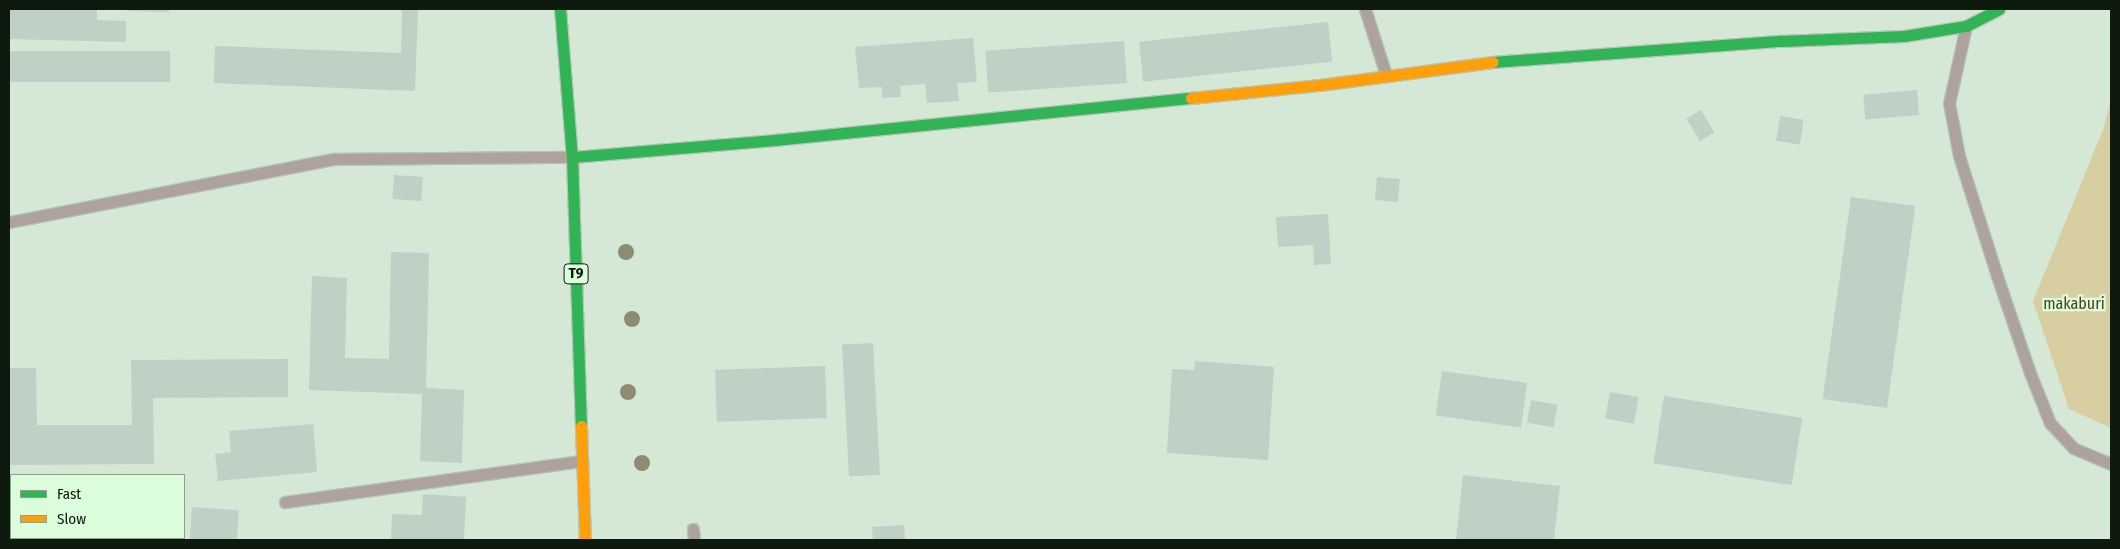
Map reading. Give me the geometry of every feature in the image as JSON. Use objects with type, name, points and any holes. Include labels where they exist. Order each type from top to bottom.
[{"type":"main road","name":"T9","points":[[560,9],[572,157],[585,540]]},
{"type":"main road","points":[[572,157],[775,140],[1320,85],[1516,59],[1674,50],[1781,40],[1904,36],[1966,26],[1999,9]]},
{"type":"lane","points":[[1365,9],[1386,75]]},
{"type":"lane","points":[[1966,26],[1950,103],[1959,156],[1997,276],[2030,373],[2050,423],[2073,448],[2111,464]]},
{"type":"lane","points":[[9,222],[332,159],[572,157]]},
{"type":"lane","points":[[285,502],[582,461]]},
{"type":"green space","name":"makaburi","points":[[2111,100],[2111,428],[2069,409],[2033,301],[2103,130]]},
{"type":"building","points":[[9,9],[97,9],[97,20],[126,21],[126,42],[9,39]]},
{"type":"building","points":[[127,9],[169,9],[169,12],[127,11]]},
{"type":"building","points":[[402,9],[418,9],[415,91],[214,83],[215,46],[401,53]]},
{"type":"building","points":[[1328,22],[1332,62],[1143,82],[1139,42]]},
{"type":"building","points":[[973,38],[977,82],[957,83],[959,101],[927,103],[925,84],[900,86],[901,97],[882,98],[882,87],[859,88],[855,47]]},
{"type":"building","points":[[1124,41],[1127,83],[988,93],[985,51]]},
{"type":"building","points":[[9,51],[170,51],[170,82],[9,82]]},
{"type":"building","points":[[1917,90],[1919,115],[1865,120],[1863,95]]},
{"type":"building","points":[[1701,110],[1714,132],[1700,141],[1686,119]]},
{"type":"building","points":[[1780,116],[1804,120],[1800,144],[1776,141]]},
{"type":"building","points":[[394,175],[423,177],[421,201],[392,199]]},
{"type":"building","points":[[1377,177],[1400,179],[1398,202],[1375,200]]},
{"type":"building","points":[[1851,197],[1915,206],[1887,408],[1823,399]]},
{"type":"building","points":[[1328,214],[1331,264],[1314,265],[1313,245],[1278,247],[1276,217]]},
{"type":"building","points":[[391,252],[429,253],[426,388],[464,390],[462,463],[420,461],[422,394],[309,390],[312,276],[347,278],[345,358],[389,359]]},
{"type":"building","points":[[873,343],[880,475],[849,476],[842,345]]},
{"type":"building","points":[[288,359],[288,397],[153,398],[154,464],[9,465],[9,368],[36,368],[37,425],[132,425],[131,360]]},
{"type":"building","points":[[1195,361],[1274,367],[1268,460],[1167,453],[1172,369],[1194,370]]},
{"type":"building","points":[[825,366],[827,418],[717,422],[715,370]]},
{"type":"building","points":[[1442,371],[1527,383],[1521,428],[1436,416]]},
{"type":"building","points":[[1610,392],[1639,397],[1634,424],[1605,419]]},
{"type":"building","points":[[1664,396],[1802,418],[1792,485],[1653,463]]},
{"type":"building","points":[[1531,400],[1558,405],[1554,427],[1527,423]]},
{"type":"building","points":[[313,424],[317,472],[218,481],[215,454],[231,452],[229,431]]},
{"type":"building","points":[[1463,475],[1560,486],[1554,540],[1456,540]]},
{"type":"building","points":[[423,494],[466,497],[464,540],[391,540],[392,514],[422,515]]},
{"type":"building","points":[[192,507],[239,510],[237,540],[190,540]]},
{"type":"building","points":[[904,525],[905,540],[873,540],[872,527]]},
{"type":"traffic: fast","points":[[560,9],[572,157],[581,426]]},
{"type":"traffic: fast","points":[[1492,62],[1781,41],[1904,36],[1966,26],[1999,9]]},
{"type":"traffic: fast","points":[[572,157],[775,140],[1191,98]]},
{"type":"traffic: slow","points":[[1191,98],[1320,85],[1492,62]]},
{"type":"traffic: slow","points":[[581,426],[585,540]]}]
